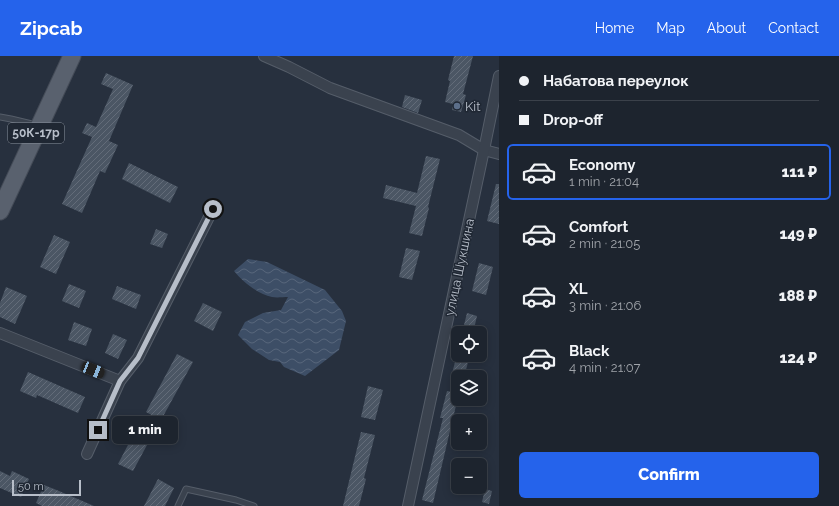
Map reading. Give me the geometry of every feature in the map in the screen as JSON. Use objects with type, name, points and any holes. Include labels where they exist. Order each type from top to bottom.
[{"type":"main road","name":"50К-17р","points":[[0,211],[72,56]]},
{"type":"street","points":[[264,56],[330,88],[459,136],[484,150],[499,154]]},
{"type":"street","name":"улица Шукшина","points":[[408,506],[499,76]]},
{"type":"street","points":[[87,454],[120,381],[138,358],[213,209]]},
{"type":"street","points":[[0,333],[120,381]]},
{"type":"lane","points":[[0,117],[11,118],[39,126]]},
{"type":"lane","points":[[178,506],[186,489],[236,500],[254,506]]},
{"type":"water","points":[[248,259],[267,262],[325,290],[342,311],[346,321],[339,350],[305,376],[284,367],[280,362],[269,360],[252,349],[238,335],[245,322],[263,313],[281,310],[288,297],[274,297],[267,295],[251,287],[242,279],[234,271]]},
{"type":"building","points":[[454,56],[473,56],[463,94],[466,95],[461,112],[452,110],[453,104],[445,102],[450,81],[448,80]]},
{"type":"building","points":[[106,73],[133,85],[109,141],[118,145],[105,173],[100,171],[82,213],[62,204],[92,137],[82,133],[87,123],[96,127],[113,89],[101,84]]},
{"type":"building","points":[[405,95],[422,100],[418,113],[402,107]]},
{"type":"building","points":[[426,156],[440,159],[422,236],[409,233],[416,206],[383,198],[386,185],[417,193]]},
{"type":"building","points":[[129,163],[178,187],[170,203],[122,179]]},
{"type":"building","points":[[496,184],[499,184],[499,224],[487,221]]},
{"type":"building","points":[[156,229],[168,234],[162,248],[150,244]]},
{"type":"building","points":[[54,235],[70,242],[56,274],[40,267]]},
{"type":"building","points":[[406,248],[420,251],[412,280],[399,277]]},
{"type":"building","points":[[479,263],[493,267],[486,295],[472,291]]},
{"type":"building","points":[[69,284],[86,291],[79,308],[62,301]]},
{"type":"building","points":[[117,286],[141,295],[136,309],[112,299]]},
{"type":"building","points":[[6,287],[27,296],[15,324],[0,317],[0,303]]},
{"type":"building","points":[[203,303],[222,312],[213,331],[194,321]]},
{"type":"building","points":[[467,313],[477,316],[475,326],[464,326]]},
{"type":"building","points":[[74,322],[92,329],[86,346],[68,340]]},
{"type":"building","points":[[113,334],[127,340],[118,359],[105,353]]},
{"type":"building","points":[[177,354],[193,362],[161,420],[146,412]]},
{"type":"building","points":[[455,362],[468,362],[466,370],[453,370]]},
{"type":"building","points":[[28,372],[85,397],[78,413],[37,395],[36,398],[20,391]]},
{"type":"building","points":[[368,386],[383,390],[375,420],[361,417]]},
{"type":"building","points":[[447,391],[451,392],[451,406],[456,406],[454,414],[451,414],[451,427],[433,503],[422,500],[443,418],[440,418]]},
{"type":"building","points":[[139,424],[154,432],[133,471],[118,464]]},
{"type":"building","points":[[361,432],[375,435],[364,478],[366,479],[359,506],[343,506]]},
{"type":"building","points":[[0,471],[10,476],[12,471],[29,479],[21,497],[0,488]]},
{"type":"building","points":[[158,479],[174,488],[165,506],[144,506]]},
{"type":"building","points":[[44,485],[94,506],[42,506],[36,503]]},
{"type":"building","points":[[487,490],[492,491],[489,504],[482,502],[484,494],[487,494]]},
{"type":"place","name":"Kit","points":[[457,106]]},
{"type":"route","points":[[98,430],[120,381],[138,358],[213,209]]}]
